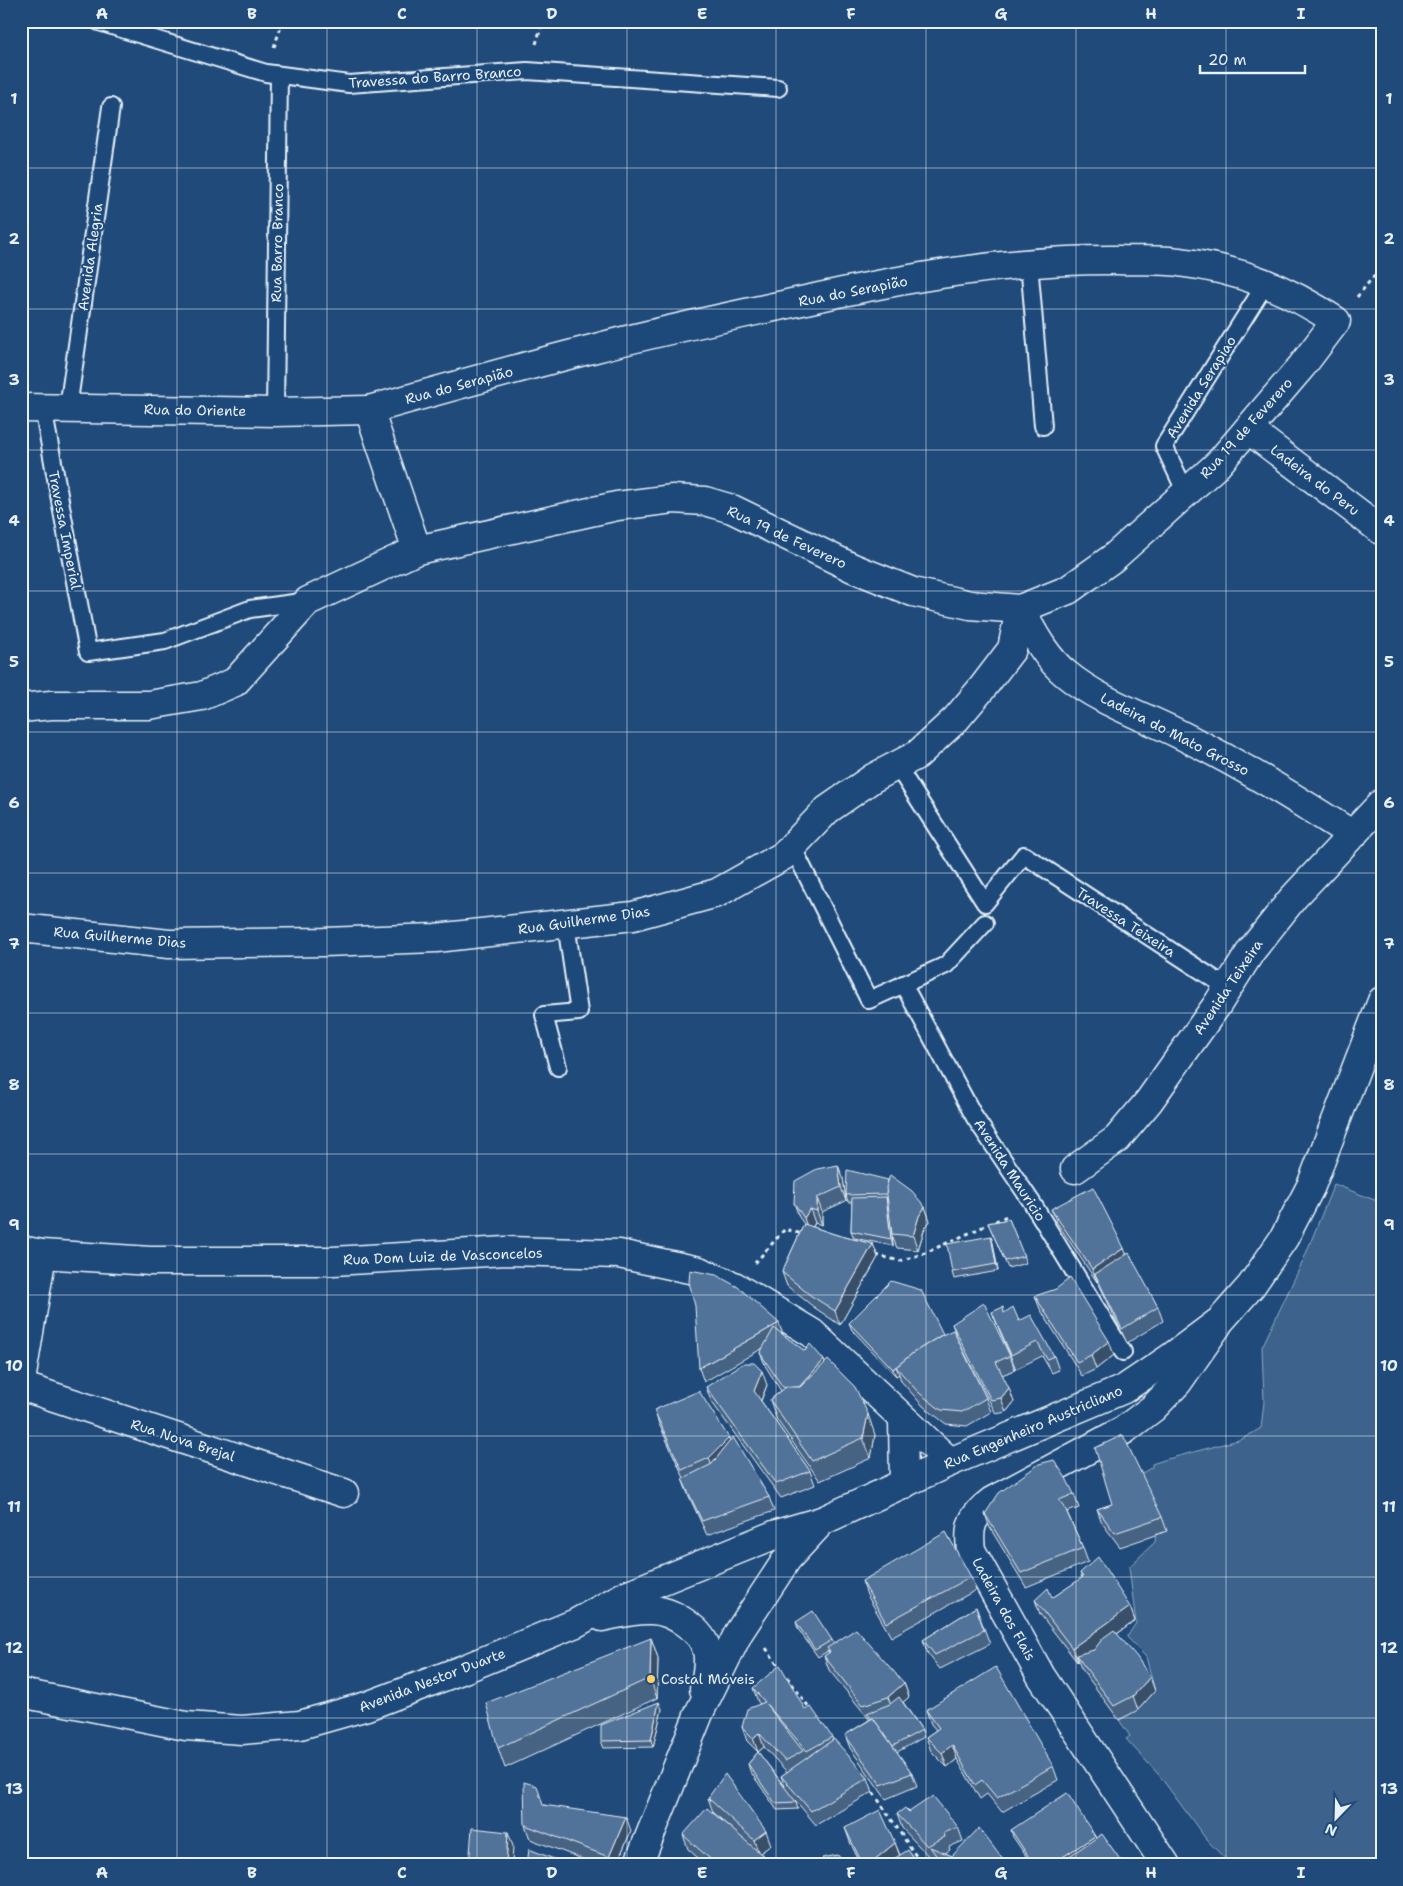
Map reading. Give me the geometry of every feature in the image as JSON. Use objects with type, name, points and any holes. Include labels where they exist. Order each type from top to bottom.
[{"type":"street","name":"Rua do Serapião","points":[[370,410],[592,348],[723,318],[871,286],[964,270],[1029,263],[1098,260],[1176,261],[1225,270],[1266,283],[1306,302],[1336,321]]},
{"type":"street","name":"Rua 19 de Feverero","points":[[21,708],[51,705],[149,705],[202,696],[235,682],[308,601],[418,550],[617,506],[673,499],[705,501],[732,509],[853,568],[913,592],[970,605],[1020,609],[1068,590],[1113,558],[1218,464],[1302,366],[1336,321]]},
{"type":"street","name":"Rua do Oriente","points":[[44,408],[275,412],[370,410]]},
{"type":"street","points":[[370,410],[418,550]]},
{"type":"street","name":"Ladeira do Peru","points":[[1248,429],[1382,531]]},
{"type":"street","name":"Rua Guilherme Dias","points":[[21,928],[170,944],[436,938],[633,916],[717,893],[783,856],[827,810],[872,778],[917,756],[956,719],[1012,649],[1020,609]]},
{"type":"street","name":"Ladeira do Mato Grosso","points":[[1020,609],[1047,656],[1073,678],[1102,698],[1182,735],[1249,770],[1354,835]]},
{"type":"street","name":"Avenida Teixeira","points":[[1075,1169],[1117,1139],[1149,1101],[1228,988],[1251,950],[1293,898],[1382,803]]},
{"type":"street","name":"Rua Engenheiro Austricliano","points":[[638,1865],[700,1711],[745,1621],[787,1559],[822,1521],[950,1462],[1124,1389],[1220,1321],[1251,1286],[1278,1246],[1311,1186],[1382,1002]]},
{"type":"street","name":"Rua Dom Luiz de Vasconcelos","points":[[32,1252],[150,1261],[333,1261],[506,1251],[620,1254],[699,1271],[734,1286],[812,1333],[950,1462]]},
{"type":"street","points":[[21,1381],[32,1252]]},
{"type":"street","name":"Ladeira dos Flais","points":[[1166,1865],[1041,1676],[971,1550],[969,1535],[972,1521],[981,1509],[992,1501],[1124,1430],[1153,1408],[1178,1382],[1220,1321]]},
{"type":"street","name":"Rua Nova Brejal","points":[[21,1386],[344,1493]]},
{"type":"street","points":[[904,1420],[904,1484]]},
{"type":"street","name":"Avenida Nestor Duarte","points":[[21,1693],[186,1726],[242,1730],[300,1725],[376,1702],[464,1669],[576,1623],[626,1595],[774,1535],[822,1521]]},
{"type":"street","name":"Rua Engenheiro Austricliano","points":[[576,1623],[633,1611],[654,1609],[678,1618],[697,1631],[707,1650],[707,1675],[700,1711]]},
{"type":"lane","name":"Travessa do Barro Branco","points":[[99,22],[266,73],[349,84],[527,71],[778,88]]},
{"type":"lane","name":"Rua Barro Branco","points":[[275,412],[279,75]]},
{"type":"lane","name":"Avenida Alegria","points":[[44,408],[111,107]]},
{"type":"lane","points":[[1029,263],[1043,426]]},
{"type":"lane","name":"Avenida Serapiao","points":[[1186,493],[1164,446],[1266,283]]},
{"type":"lane","name":"Travessa Imperial","points":[[44,408],[88,652],[165,641],[250,609],[308,601]]},
{"type":"lane","name":"Travessa Teixeira","points":[[897,766],[985,903],[1024,855],[1228,988]]},
{"type":"lane","points":[[792,846],[869,1000],[946,965],[985,923]]},
{"type":"lane","points":[[558,1067],[544,1016],[578,1012],[566,924]]},
{"type":"lane","name":"Avenida Mauricio","points":[[903,984],[976,1118],[1031,1201],[1123,1352]]},
{"type":"path","points":[[1336,321],[1382,266]]},
{"type":"path","points":[[872,1254],[900,1261],[926,1253],[1014,1213],[1031,1201]]},
{"type":"path","points":[[734,1286],[785,1228],[810,1236]]},
{"type":"path","points":[[745,1621],[817,1718]]},
{"type":"path","points":[[869,1786],[922,1865]]},
{"type":"shaded area","points":[[1334,1184],[1382,1203],[1382,1865],[1231,1865],[1206,1839],[1159,1775],[1126,1739],[1130,1736],[1119,1720],[1155,1691],[1146,1657],[1127,1637],[1136,1623],[1129,1567],[1155,1542],[1157,1523],[1141,1474],[1152,1467],[1152,1464],[1242,1439],[1261,1428],[1264,1402],[1262,1347],[1303,1261]]},
{"type":"building","points":[[838,1165],[841,1187],[817,1198],[817,1211],[810,1209],[804,1218],[794,1203],[795,1181],[817,1169]]},
{"type":"building","points":[[847,1170],[888,1180],[886,1194],[846,1195]]},
{"type":"building","points":[[890,1175],[912,1191],[925,1207],[919,1216],[913,1236],[892,1234],[886,1188]]},
{"type":"building","points":[[1093,1187],[1124,1248],[1092,1269],[1051,1209]]},
{"type":"building","points":[[886,1197],[891,1239],[851,1231],[852,1198]]},
{"type":"building","points":[[1009,1219],[1024,1256],[1005,1261],[988,1223]]},
{"type":"building","points":[[804,1224],[873,1244],[835,1311],[810,1295],[782,1272]]},
{"type":"building","points":[[991,1236],[996,1264],[952,1272],[947,1244]]},
{"type":"building","points":[[1129,1253],[1158,1307],[1122,1329],[1095,1274]]},
{"type":"building","points":[[690,1270],[716,1275],[738,1287],[779,1323],[699,1368],[695,1306],[689,1282]]},
{"type":"building","points":[[1070,1278],[1109,1341],[1091,1355],[1077,1362],[1035,1296],[1056,1289]]},
{"type":"building","points":[[891,1281],[921,1290],[943,1334],[913,1353],[893,1369],[849,1323]]},
{"type":"building","points":[[984,1303],[1010,1356],[996,1362],[1009,1388],[1001,1398],[991,1400],[952,1324]]},
{"type":"building","points":[[1003,1307],[1004,1313],[1013,1307],[1019,1321],[1031,1315],[1054,1356],[1047,1359],[1037,1342],[1011,1355],[992,1312]]},
{"type":"building","points":[[774,1328],[805,1351],[810,1344],[824,1360],[799,1387],[785,1388],[782,1386],[760,1353]]},
{"type":"building","points":[[953,1330],[986,1398],[962,1412],[941,1410],[918,1392],[896,1367],[913,1353]]},
{"type":"building","points":[[828,1360],[855,1387],[868,1414],[863,1438],[812,1461],[770,1400],[786,1387],[800,1387]]},
{"type":"building","points":[[744,1363],[754,1363],[762,1371],[754,1391],[810,1471],[776,1484],[706,1387]]},
{"type":"building","points":[[699,1391],[729,1438],[709,1458],[682,1470],[654,1410]]},
{"type":"building","points":[[1123,1435],[1162,1517],[1115,1533],[1097,1509],[1112,1504],[1095,1448]]},
{"type":"building","points":[[733,1437],[769,1497],[702,1521],[682,1479],[712,1464]]},
{"type":"building","points":[[1054,1460],[1074,1494],[1059,1500],[1064,1506],[1083,1548],[1021,1573],[985,1514],[999,1493],[1039,1464]]},
{"type":"building","points":[[946,1532],[971,1577],[886,1623],[862,1581]]},
{"type":"building","points":[[1098,1557],[1130,1607],[1072,1648],[1035,1600],[1048,1588],[1052,1598],[1083,1577],[1080,1573]]},
{"type":"building","points":[[976,1607],[984,1630],[935,1655],[923,1640]]},
{"type":"building","points":[[813,1611],[832,1640],[815,1650],[796,1622]]},
{"type":"building","points":[[856,1629],[904,1683],[888,1697],[863,1705],[824,1656],[830,1652],[827,1648]]},
{"type":"building","points":[[1114,1630],[1137,1657],[1150,1677],[1133,1696],[1114,1706],[1076,1655],[1094,1650],[1103,1638]]},
{"type":"building","points":[[651,1638],[650,1678],[498,1748],[486,1703]]},
{"type":"building","points":[[780,1665],[805,1709],[811,1707],[832,1737],[807,1751],[766,1704],[803,1751],[785,1761],[759,1733],[753,1738],[742,1727],[747,1709],[765,1702],[753,1688]]},
{"type":"building","points":[[996,1667],[1053,1766],[997,1798],[982,1780],[975,1785],[952,1745],[942,1753],[926,1737],[939,1728],[926,1710]]},
{"type":"building","points":[[899,1697],[922,1730],[893,1746],[873,1718],[871,1719],[867,1713],[890,1704]]},
{"type":"building","points":[[659,1702],[651,1740],[601,1741],[601,1725]]},
{"type":"building","points":[[873,1718],[912,1773],[881,1785],[845,1735]]},
{"type":"building","points":[[834,1739],[868,1778],[811,1811],[781,1776]]},
{"type":"building","points":[[758,1752],[796,1802],[775,1803],[748,1764]]},
{"type":"building","points":[[725,1774],[766,1831],[754,1840],[708,1798]]},
{"type":"building","points":[[524,1782],[537,1786],[543,1805],[626,1817],[609,1857],[525,1825]]},
{"type":"building","points":[[1067,1793],[1095,1836],[1058,1860],[1059,1863],[1057,1865],[1034,1865],[1011,1830]]},
{"type":"building","points":[[933,1796],[958,1827],[944,1833],[945,1837],[927,1846],[897,1814],[905,1808],[909,1812]]},
{"type":"building","points":[[707,1808],[774,1865],[717,1865],[683,1835]]},
{"type":"building","points":[[880,1810],[895,1843],[868,1865],[863,1865],[845,1828]]},
{"type":"building","points":[[472,1828],[508,1832],[506,1865],[469,1865]]},
{"type":"building","points":[[979,1828],[1007,1865],[943,1865],[930,1847],[952,1856]]},
{"type":"building","points":[[1102,1834],[1124,1865],[1056,1865]]},
{"type":"building","points":[[529,1849],[569,1865],[527,1865]]},
{"type":"building","points":[[908,1850],[918,1865],[884,1865]]},
{"type":"building","points":[[838,1855],[845,1865],[826,1865],[822,1858]]},
{"type":"place","name":"Costal Móveis","points":[[651,1679]]}]
